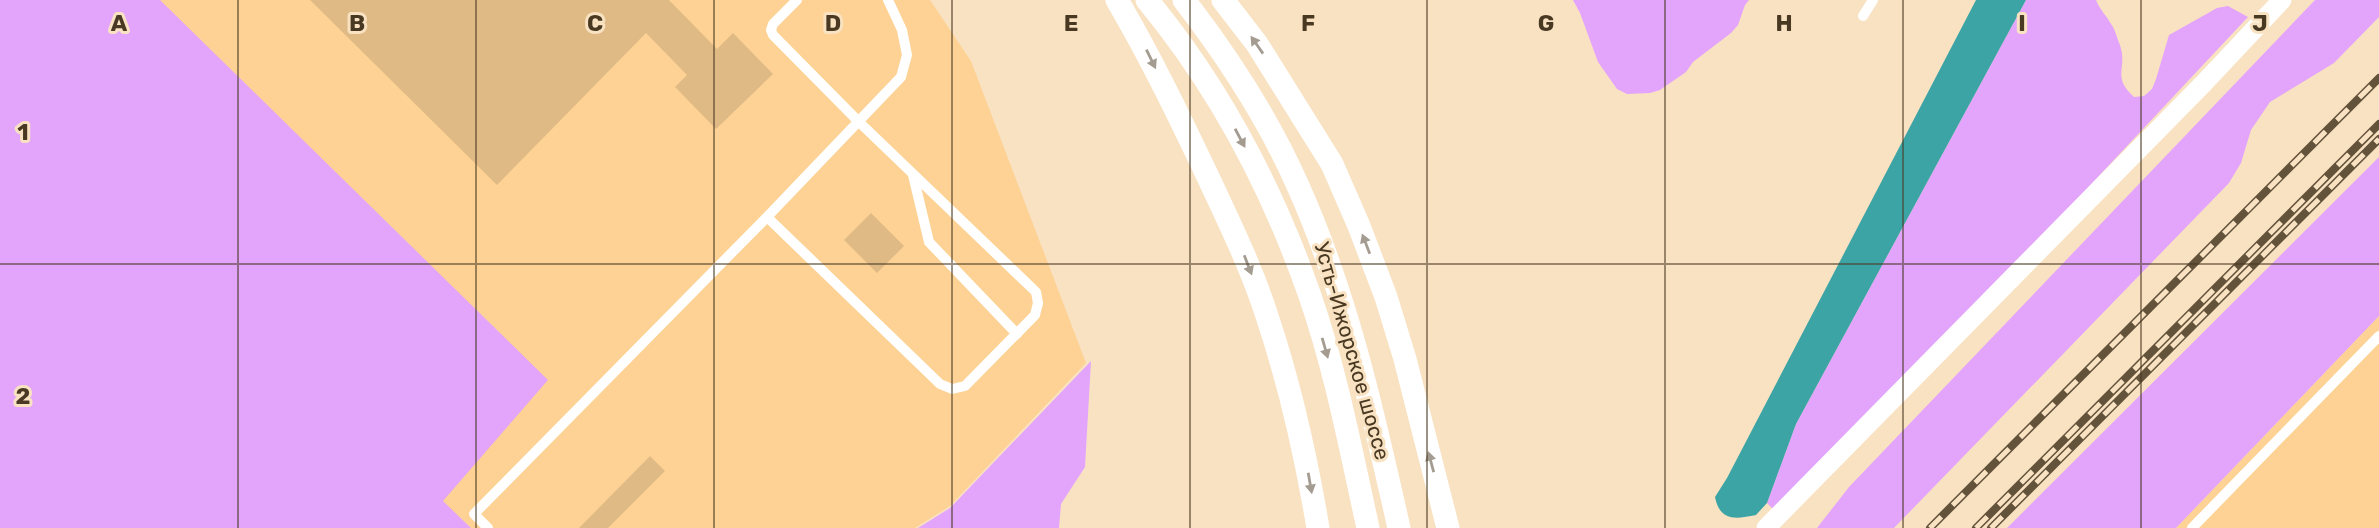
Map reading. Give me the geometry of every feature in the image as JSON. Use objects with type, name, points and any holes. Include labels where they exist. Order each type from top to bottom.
[{"type":"street","points":[[1117,0],[1145,48],[1191,141],[1239,243],[1267,316],[1303,443],[1318,528]]},
{"type":"street","name":"Усть-Ижорское шоссе","points":[[1147,0],[1173,31],[1218,97],[1283,227],[1311,297],[1344,416],[1368,528]]},
{"type":"street","name":"Усть-Ижорское шоссе","points":[[1184,0],[1231,62],[1298,184],[1332,268],[1342,302],[1377,429],[1399,528]]},
{"type":"street","points":[[1223,0],[1257,44],[1332,164],[1354,214],[1386,297],[1405,359],[1448,528]]},
{"type":"street","points":[[1766,528],[2164,124],[2282,0]]},
{"type":"lane","points":[[767,217],[940,384],[952,388],[965,386],[1035,315],[1038,303],[1036,292],[858,121],[773,35],[773,24],[797,0]]},
{"type":"lane","points":[[488,528],[474,514],[901,77],[907,55],[902,30],[888,0]]},
{"type":"lane","points":[[1863,16],[1874,0]]},
{"type":"lane","points":[[913,174],[929,242],[1017,334]]},
{"type":"lane","points":[[2192,528],[2379,336]]},
{"type":"shaded area","points":[[0,0],[160,0],[548,380],[443,501],[471,528],[0,528]]},
{"type":"shaded area","points":[[160,0],[930,0],[971,61],[1086,363],[950,506],[915,528],[471,528],[442,501]]},
{"type":"shaded area","points":[[1573,0],[1749,0],[1738,25],[1731,33],[1693,62],[1686,72],[1660,90],[1627,94],[1617,89],[1598,62]]},
{"type":"shaded area","points":[[2026,0],[2096,0],[2115,31],[2122,53],[2123,83],[2134,97],[2144,96],[2152,89],[2169,35],[2217,8],[2228,6],[2248,17],[1792,503],[1773,509],[1767,503],[1796,424]]},
{"type":"shaded area","points":[[2315,0],[2379,0],[2379,17],[2334,63],[2270,102],[2251,130],[2241,163],[2229,183],[1894,528],[1817,528],[1849,487]]},
{"type":"shaded area","points":[[2379,157],[2379,316],[2176,528],[2007,528]]},
{"type":"shaded area","points":[[2379,316],[2379,528],[2176,528]]},
{"type":"shaded area","points":[[1091,361],[1085,467],[1061,504],[1059,528],[918,528],[950,508]]},
{"type":"water","points":[[1976,0],[2026,0],[1796,424],[1767,503],[1756,515],[1736,518],[1725,515],[1717,505],[1715,497]]},
{"type":"building","points":[[310,0],[669,0],[717,49],[733,33],[773,74],[716,129],[675,87],[687,75],[646,33],[497,185]]},
{"type":"building","points":[[871,213],[904,246],[877,273],[844,240]]},
{"type":"building","points":[[650,456],[665,471],[608,528],[579,528]]},
{"type":"railway","points":[[1930,528],[2379,78]]},
{"type":"railway","points":[[1976,528],[2379,124]]},
{"type":"railway","points":[[1991,528],[2379,139]]}]
